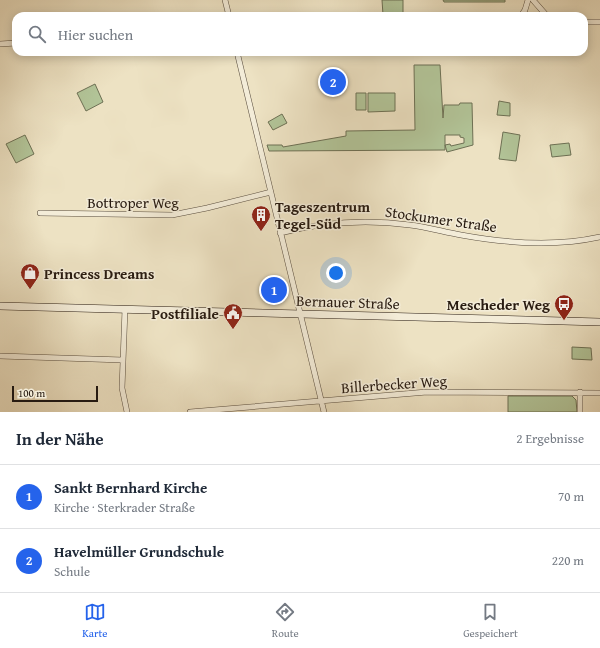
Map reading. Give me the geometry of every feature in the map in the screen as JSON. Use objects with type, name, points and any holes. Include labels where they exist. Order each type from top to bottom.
[{"type":"main road","name":"Bernauer Straße","points":[[0,306],[600,322]]},
{"type":"street","points":[[225,0],[228,12]]},
{"type":"street","points":[[524,12],[528,0]]},
{"type":"street","points":[[533,0],[544,12]]},
{"type":"street","points":[[588,22],[600,22]]},
{"type":"street","points":[[0,44],[12,43]]},
{"type":"street","points":[[238,56],[324,412]]},
{"type":"street","name":"Bottroper Weg","points":[[40,213],[172,215],[271,192]]},
{"type":"street","name":"Stockumer Straße","points":[[280,233],[319,224],[341,222],[377,222],[409,224],[486,239],[537,242],[567,241],[600,237]]},
{"type":"street","points":[[125,310],[122,388],[127,412]]},
{"type":"street","points":[[0,356],[123,360]]},
{"type":"street","name":"Billerbecker Weg","points":[[190,412],[254,410],[321,401],[427,392],[600,393]]},
{"type":"street","points":[[580,392],[580,412]]},
{"type":"green space","points":[[382,0],[403,0],[403,12],[383,12]]},
{"type":"green space","points":[[443,0],[505,0],[505,2],[444,2]]},
{"type":"green space","points":[[414,65],[440,65],[443,118],[444,105],[472,103],[473,145],[447,152],[445,145],[445,150],[269,151],[267,145],[282,145],[283,147],[346,136],[346,131],[415,130]],"holes":[[[445,135],[460,135],[460,137],[464,138],[464,143],[451,146],[450,144],[445,145]]]},
{"type":"green space","points":[[95,84],[103,102],[86,111],[77,93]]},
{"type":"green space","points":[[356,93],[366,93],[366,110],[356,110]]},
{"type":"green space","points":[[368,93],[395,93],[395,111],[368,112]]},
{"type":"green space","points":[[499,101],[510,103],[510,116],[497,115]]},
{"type":"green space","points":[[282,114],[287,123],[273,130],[268,122]]},
{"type":"green space","points":[[503,132],[520,135],[516,161],[499,159]]},
{"type":"green space","points":[[25,135],[34,154],[16,163],[6,144]]},
{"type":"green space","points":[[569,143],[571,155],[552,157],[550,145]]},
{"type":"green space","points":[[572,347],[591,348],[592,360],[572,359]]},
{"type":"green space","points":[[508,396],[572,396],[576,400],[577,412],[508,412]]},
{"type":"place","name":"Havelmüller Grundschule","points":[[333,82]]},
{"type":"place","name":"Tageszentrum Tegel-Süd","points":[[261,232]]},
{"type":"place","name":"Princess Dreams","points":[[30,290]]},
{"type":"place","name":"Sankt Bernhard Kirche","points":[[274,290]]},
{"type":"place","name":"Mescheder Weg","points":[[564,321]]},
{"type":"place","name":"Postfiliale","points":[[233,330]]}]
